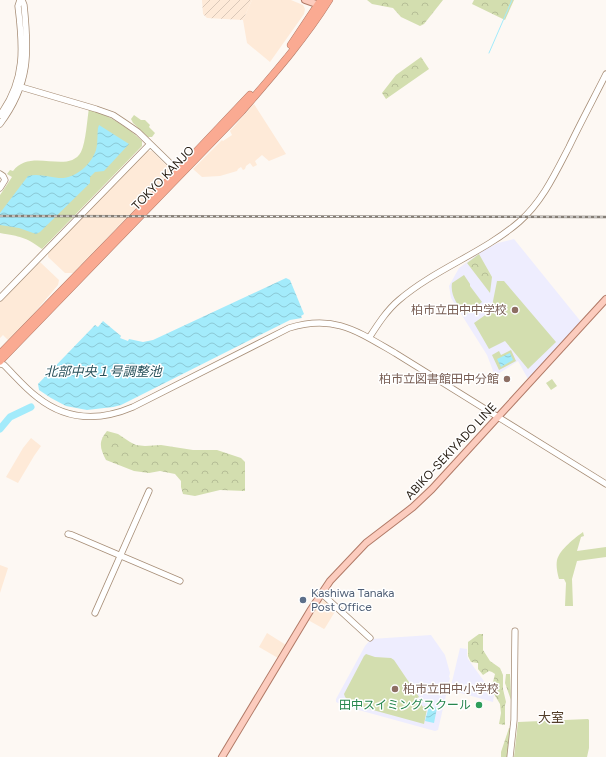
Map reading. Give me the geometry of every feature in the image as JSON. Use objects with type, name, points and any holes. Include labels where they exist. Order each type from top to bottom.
[{"type":"highway","name":"TOKYO KANJO","points":[[1,359],[252,93],[290,47],[322,4],[329,0]]},
{"type":"highway","name":"TOKYO KANJO","points":[[1,359],[241,112],[272,76],[322,4]]},
{"type":"main road","points":[[305,0],[322,4]]},
{"type":"main road","name":"ABIKO-SEKIYADO LINE","points":[[222,757],[321,593],[330,581],[366,543],[423,498],[606,299]]},
{"type":"street","points":[[0,124],[12,107],[21,87],[25,70],[28,49],[24,5],[21,0]]},
{"type":"street","points":[[0,115],[5,109],[14,91],[21,69],[22,44],[18,6],[21,0]]},
{"type":"street","points":[[369,338],[389,310],[402,297],[422,283],[497,238],[519,222],[532,208],[553,179],[606,74]]},
{"type":"street","points":[[21,87],[104,111],[125,123],[150,144],[178,172]]},
{"type":"street","points":[[0,298],[150,144]]},
{"type":"street","points":[[0,174],[5,180],[0,188]]},
{"type":"street","points":[[1,359],[37,397],[52,407],[78,416],[106,416],[133,407],[276,334],[299,325],[319,323],[344,325],[369,338],[606,484]]},
{"type":"street","points":[[96,613],[149,491]]},
{"type":"street","points":[[68,534],[72,534],[180,581]]},
{"type":"street","points":[[321,593],[370,638]]},
{"type":"street","points":[[510,757],[514,720],[515,631]]},
{"type":"shaded area","points":[[202,0],[252,0],[243,20],[207,18],[203,14]]},
{"type":"shaded area","points":[[252,0],[291,0],[303,5],[305,9],[304,14],[270,62],[247,43],[243,20]]},
{"type":"shaded area","points":[[254,104],[286,154],[269,161],[262,155],[255,161],[257,165],[253,167],[250,163],[243,170],[241,167],[237,171],[220,176],[202,177],[193,169],[222,140],[223,141],[232,135],[230,131]]},
{"type":"shaded area","points":[[147,151],[152,151],[169,168],[169,174],[73,273],[65,273],[48,257],[48,253]]},
{"type":"shaded area","name":"柏市立田中中学校","points":[[514,239],[582,323],[528,379],[518,361],[495,376],[487,355],[451,298],[449,286],[459,268],[482,251],[498,243]]},
{"type":"shaded area","points":[[40,262],[59,280],[58,285],[8,340],[3,335],[0,338],[0,302]]},
{"type":"shaded area","points":[[31,438],[41,446],[18,483],[6,477],[23,448]]},
{"type":"shaded area","points":[[0,565],[8,568],[0,593]]},
{"type":"shaded area","points":[[326,600],[336,610],[324,629],[308,620],[319,601]]},
{"type":"shaded area","points":[[267,633],[286,645],[278,658],[259,647]]},
{"type":"shaded area","name":"柏市立田中小学校","points":[[431,635],[445,655],[450,673],[438,730],[435,731],[344,706],[336,702],[336,699],[365,646],[371,639]]},
{"type":"shaded area","points":[[460,648],[467,649],[468,659],[494,695],[493,702],[450,690]]},
{"type":"green space","points":[[367,0],[443,0],[424,24],[420,26],[401,17],[393,8],[372,4]]},
{"type":"green space","points":[[474,0],[514,0],[505,20],[472,4]]},
{"type":"green space","points":[[421,57],[429,69],[386,99],[382,93],[396,75]]},
{"type":"green space","points":[[89,108],[111,118],[130,130],[142,141],[142,146],[42,249],[22,238],[0,233],[0,195],[12,177],[7,174],[10,170],[13,171],[21,164],[29,161],[59,162],[75,158],[83,148]]},
{"type":"green space","points":[[134,115],[141,120],[145,120],[150,125],[149,127],[155,133],[152,137],[148,137],[133,123],[131,119]]},
{"type":"green space","points":[[479,254],[492,277],[490,293],[467,263]]},
{"type":"green space","points":[[464,275],[482,302],[465,315],[455,300],[452,292],[452,283]]},
{"type":"green space","points":[[497,281],[504,281],[556,342],[528,369],[505,341],[489,349],[474,323],[491,311]]},
{"type":"green space","points":[[511,350],[516,361],[499,370],[492,355],[499,351],[501,355]]},
{"type":"green space","points":[[552,379],[557,386],[551,390],[546,383]]},
{"type":"green space","points":[[107,431],[118,434],[136,445],[161,445],[193,450],[217,450],[241,458],[245,462],[245,491],[220,490],[195,496],[183,494],[181,481],[175,474],[160,471],[149,473],[134,471],[106,460],[102,452],[101,442]]},
{"type":"green space","points":[[583,532],[584,536],[581,537],[577,551],[606,547],[606,557],[577,561],[572,579],[573,606],[565,606],[566,583],[564,579],[559,579],[557,560],[564,548]]},
{"type":"green space","points":[[479,634],[483,634],[483,650],[490,661],[500,668],[503,675],[503,689],[506,702],[505,725],[499,724],[501,713],[500,704],[494,694],[492,686],[495,674],[489,671],[483,675],[478,669],[478,663],[471,662],[468,656],[468,642]]},
{"type":"green space","points":[[366,654],[375,657],[391,658],[394,660],[419,697],[417,698],[423,707],[425,706],[427,709],[424,724],[362,707],[351,703],[345,697],[344,694]]},
{"type":"green space","points":[[506,674],[510,674],[511,700],[505,683]]},
{"type":"green space","points":[[588,719],[589,748],[587,757],[514,757],[518,722]]},
{"type":"green space","points":[[509,728],[511,728],[507,757],[501,757],[501,752]]},
{"type":"water","points":[[99,125],[129,144],[104,171],[95,172],[90,177],[90,183],[40,232],[36,234],[19,228],[0,225],[0,213],[28,176],[40,175],[65,178],[76,174],[86,166],[94,156],[96,150]]},
{"type":"water","name":"北部中央１号調整池","points":[[286,278],[290,280],[304,314],[301,316],[302,318],[290,320],[121,405],[87,410],[66,406],[39,390],[38,384],[95,325],[98,327],[103,321],[121,336],[120,338],[128,341],[129,339],[143,342],[153,340]]},
{"type":"water","points":[[510,353],[513,360],[501,367],[497,359]]},
{"type":"water","points":[[429,706],[437,708],[434,723],[425,721]]},
{"type":"waterway","points":[[489,53],[512,0]]},
{"type":"waterway","points":[[0,429],[10,417],[31,407]]},
{"type":"railway","points":[[0,216],[606,217]]},
{"type":"place","name":"柏市立田中中学校","points":[[515,310]]},
{"type":"place","name":"柏市立図書館田中分館","points":[[507,379]]},
{"type":"place","name":"Kashiwa Tanaka Post Office","points":[[303,600]]},
{"type":"place","name":"柏市立田中小学校","points":[[395,689]]},
{"type":"place","name":"田中スイミングスクール","points":[[479,705]]},
{"type":"district","name":"大室","points":[[551,717]]}]
